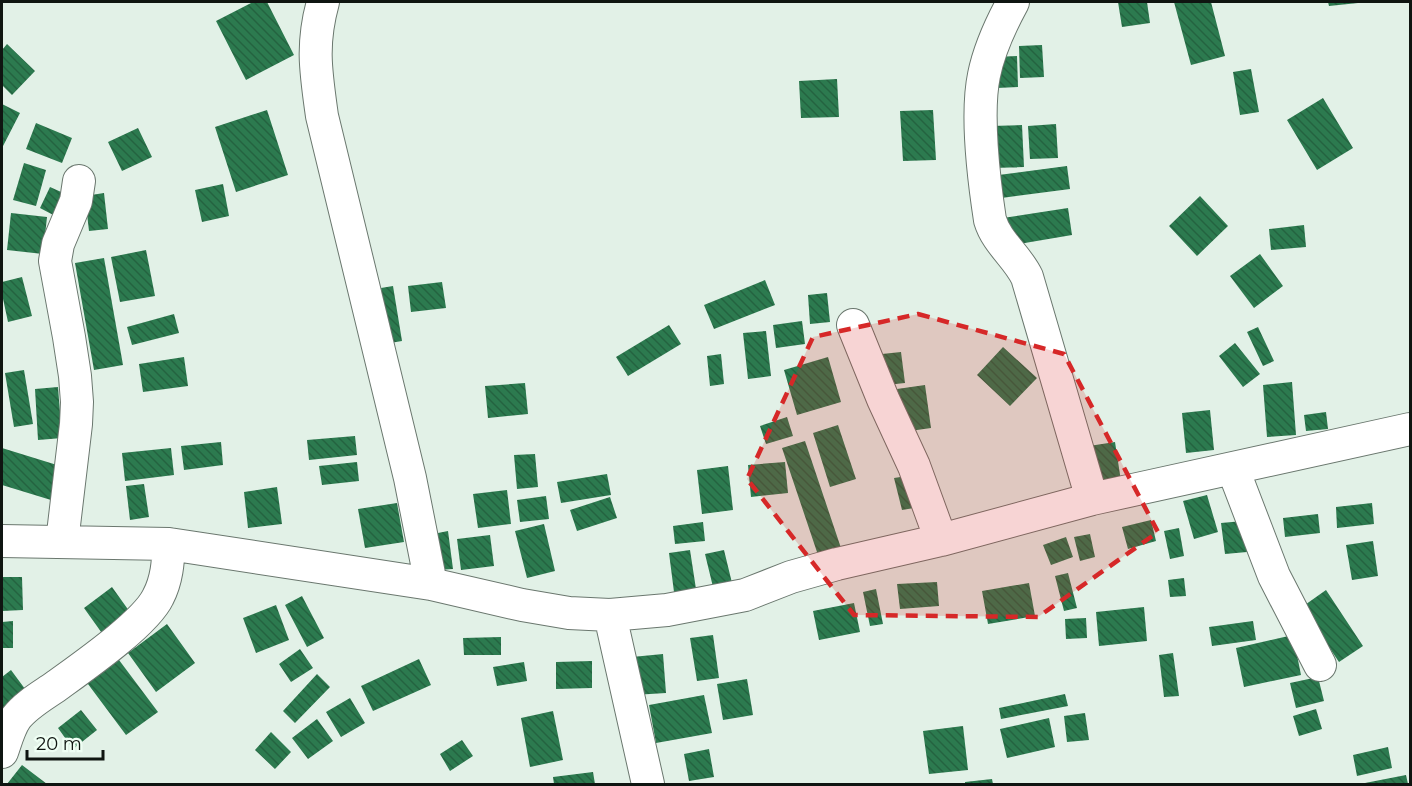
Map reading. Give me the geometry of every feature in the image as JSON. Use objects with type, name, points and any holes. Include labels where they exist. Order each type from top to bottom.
[{"type":"street","points":[[323,2],[315,42],[315,62],[322,116],[410,478],[431,585]]},
{"type":"street","points":[[1013,2],[999,30],[983,76],[981,109],[989,214],[996,235],[1020,263],[1027,277],[1092,499]]},
{"type":"street","points":[[62,542],[77,402],[71,347],[55,261],[58,244],[76,201],[79,181]]},
{"type":"street","points":[[853,325],[883,399],[914,466],[941,540]]},
{"type":"street","points":[[2,541],[169,544],[431,585],[569,613],[610,615],[667,610],[745,594],[791,577],[837,564],[941,540],[1092,499],[1410,429]]},
{"type":"street","points":[[1233,469],[1274,576],[1320,665]]},
{"type":"street","points":[[5,731],[24,709],[77,671],[148,611],[158,598],[164,583],[168,567],[169,544]]},
{"type":"street","points":[[610,615],[648,784]]},
{"type":"highlighted area","points":[[918,314],[1064,354],[1158,532],[1038,617],[854,615],[747,479],[813,337]]},
{"type":"building","points":[[253,2],[267,2],[294,55],[246,80],[216,21]]},
{"type":"building","points":[[1118,2],[1147,2],[1150,23],[1122,27]]},
{"type":"building","points":[[1174,2],[1211,2],[1225,56],[1191,65]]},
{"type":"building","points":[[1328,2],[1357,2],[1358,3],[1329,6]]},
{"type":"building","points":[[7,44],[35,71],[12,95],[2,85],[2,50]]},
{"type":"building","points":[[1042,45],[1044,77],[1020,78],[1019,46]]},
{"type":"building","points":[[1017,56],[1018,87],[997,88],[995,57]]},
{"type":"building","points":[[1251,69],[1259,112],[1240,115],[1233,72]]},
{"type":"building","points":[[837,79],[839,117],[801,118],[799,81]]},
{"type":"building","points":[[1323,98],[1353,148],[1317,170],[1287,120]]},
{"type":"building","points":[[2,104],[20,113],[2,148]]},
{"type":"building","points":[[267,110],[288,175],[236,192],[215,127]]},
{"type":"building","points":[[933,110],[936,160],[903,161],[900,111]]},
{"type":"building","points":[[36,123],[72,138],[62,163],[26,149]]},
{"type":"building","points":[[1056,124],[1058,158],[1030,159],[1028,126]]},
{"type":"building","points":[[1022,125],[1024,167],[993,168],[991,126]]},
{"type":"building","points":[[138,128],[152,157],[122,171],[108,142]]},
{"type":"building","points":[[24,163],[46,170],[36,206],[13,200]]},
{"type":"building","points":[[1067,166],[1070,189],[994,199],[991,176]]},
{"type":"building","points":[[223,184],[229,216],[202,222],[195,190]]},
{"type":"building","points":[[50,187],[70,196],[59,218],[40,208]]},
{"type":"building","points":[[104,193],[108,229],[89,231],[85,196]]},
{"type":"building","points":[[1200,196],[1228,226],[1197,256],[1169,226]]},
{"type":"building","points":[[1068,208],[1072,235],[1007,246],[1003,218]]},
{"type":"building","points":[[11,213],[47,217],[43,254],[7,250]]},
{"type":"building","points":[[1304,225],[1306,247],[1271,250],[1269,229]]},
{"type":"building","points":[[146,250],[155,296],[120,302],[111,257]]},
{"type":"building","points":[[1260,254],[1283,286],[1254,308],[1230,276]]},
{"type":"building","points":[[104,258],[123,365],[94,370],[75,263]]},
{"type":"building","points":[[22,277],[32,316],[8,322],[2,282]]},
{"type":"building","points":[[765,280],[775,305],[714,329],[704,305]]},
{"type":"building","points":[[442,282],[446,308],[411,312],[408,286]]},
{"type":"building","points":[[393,286],[402,341],[390,343],[381,288]]},
{"type":"building","points":[[827,293],[830,322],[810,324],[808,295]]},
{"type":"building","points":[[174,314],[179,333],[132,345],[127,327]]},
{"type":"building","points":[[802,321],[805,344],[776,348],[773,325]]},
{"type":"building","points":[[669,325],[681,344],[628,376],[616,357]]},
{"type":"building","points":[[1258,327],[1274,361],[1263,366],[1247,332]]},
{"type":"building","points":[[766,331],[771,376],[748,379],[743,333]]},
{"type":"building","points":[[1235,343],[1260,374],[1243,387],[1219,356]]},
{"type":"building","points":[[1003,347],[1037,378],[1010,406],[977,375]]},
{"type":"building","points":[[901,352],[905,383],[886,385],[882,354]]},
{"type":"building","points":[[721,354],[724,384],[710,386],[707,356]]},
{"type":"building","points":[[184,357],[188,386],[143,392],[139,364]]},
{"type":"building","points":[[828,357],[841,402],[797,415],[784,370]]},
{"type":"building","points":[[24,370],[33,424],[14,427],[5,373]]},
{"type":"building","points":[[1292,382],[1296,435],[1267,437],[1263,385]]},
{"type":"building","points":[[525,383],[528,414],[488,418],[485,386]]},
{"type":"building","points":[[925,385],[931,428],[903,432],[897,389]]},
{"type":"building","points":[[58,387],[62,438],[38,440],[35,389]]},
{"type":"building","points":[[1210,410],[1214,450],[1186,453],[1182,413]]},
{"type":"building","points":[[1326,412],[1328,429],[1306,431],[1304,415]]},
{"type":"building","points":[[787,417],[793,436],[766,444],[760,426]]},
{"type":"building","points":[[838,425],[856,479],[830,487],[813,433]]},
{"type":"building","points":[[355,436],[357,455],[309,460],[307,440]]},
{"type":"building","points":[[805,441],[841,548],[818,555],[782,448]]},
{"type":"building","points":[[221,442],[223,465],[184,470],[181,446]]},
{"type":"building","points":[[1115,442],[1121,481],[1096,486],[1089,446]]},
{"type":"building","points":[[2,448],[57,465],[51,500],[2,485]]},
{"type":"building","points":[[171,448],[174,475],[125,481],[122,453]]},
{"type":"building","points":[[535,454],[538,487],[517,489],[514,455]]},
{"type":"building","points":[[357,462],[359,481],[322,485],[319,466]]},
{"type":"building","points":[[785,462],[788,493],[751,497],[748,465]]},
{"type":"building","points":[[728,466],[733,510],[702,514],[697,470]]},
{"type":"building","points":[[607,474],[611,495],[561,503],[557,482]]},
{"type":"building","points":[[907,476],[914,508],[902,510],[894,478]]},
{"type":"building","points":[[144,484],[149,517],[130,520],[126,486]]},
{"type":"building","points":[[277,487],[282,524],[248,528],[244,492]]},
{"type":"building","points":[[507,490],[511,524],[478,528],[473,494]]},
{"type":"building","points":[[1207,495],[1218,532],[1194,539],[1183,501]]},
{"type":"building","points":[[546,496],[549,519],[520,522],[517,500]]},
{"type":"building","points":[[610,497],[617,518],[577,531],[570,510]]},
{"type":"building","points":[[397,503],[404,542],[365,548],[358,509]]},
{"type":"building","points":[[1372,503],[1374,524],[1337,528],[1336,507]]},
{"type":"building","points":[[1318,514],[1320,533],[1285,537],[1283,518]]},
{"type":"building","points":[[1151,520],[1156,541],[1128,549],[1122,527]]},
{"type":"building","points":[[1243,521],[1247,552],[1225,554],[1221,523]]},
{"type":"building","points":[[703,522],[705,541],[675,544],[673,526]]},
{"type":"building","points":[[544,524],[555,571],[527,578],[515,531]]},
{"type":"building","points":[[1179,528],[1184,556],[1170,559],[1164,531]]},
{"type":"building","points":[[448,531],[453,569],[437,570],[433,534]]},
{"type":"building","points":[[1090,534],[1095,557],[1080,561],[1074,537]]},
{"type":"building","points":[[490,535],[494,566],[461,570],[457,539]]},
{"type":"building","points":[[1066,537],[1073,557],[1051,565],[1043,545]]},
{"type":"building","points":[[1373,541],[1378,576],[1352,580],[1346,545]]},
{"type":"building","points":[[690,550],[696,589],[674,592],[669,553]]},
{"type":"building","points":[[724,550],[732,583],[713,587],[705,554]]},
{"type":"building","points":[[1068,573],[1077,608],[1064,611],[1055,576]]},
{"type":"building","points":[[2,577],[22,577],[23,610],[2,611]]},
{"type":"building","points":[[1184,578],[1186,596],[1170,597],[1168,580]]},
{"type":"building","points":[[937,582],[939,606],[900,609],[897,584]]},
{"type":"building","points":[[1029,583],[1035,616],[988,624],[982,591]]},
{"type":"building","points":[[112,587],[132,615],[104,636],[84,608]]},
{"type":"building","points":[[876,589],[883,624],[870,626],[863,592]]},
{"type":"building","points":[[1326,590],[1363,646],[1339,662],[1302,607]]},
{"type":"building","points":[[302,596],[324,638],[307,647],[285,605]]},
{"type":"building","points":[[854,603],[860,632],[819,640],[813,611]]},
{"type":"building","points":[[276,605],[289,640],[256,653],[243,618]]},
{"type":"building","points":[[1144,607],[1147,641],[1099,646],[1096,612]]},
{"type":"building","points":[[1086,618],[1087,638],[1066,639],[1065,619]]},
{"type":"building","points":[[13,621],[13,648],[2,648],[2,622]]},
{"type":"building","points":[[1253,621],[1256,640],[1212,646],[1209,627]]},
{"type":"building","points":[[167,624],[195,663],[156,692],[128,653]]},
{"type":"building","points":[[713,635],[719,678],[697,681],[690,638]]},
{"type":"building","points":[[1293,635],[1301,675],[1244,687],[1236,648]]},
{"type":"building","points":[[501,637],[501,655],[464,655],[463,638]]},
{"type":"building","points":[[300,649],[313,668],[291,682],[279,664]]},
{"type":"building","points":[[1173,653],[1179,696],[1164,697],[1159,655]]},
{"type":"building","points":[[663,654],[666,693],[634,695],[632,657]]},
{"type":"building","points":[[116,656],[158,712],[126,735],[85,680]]},
{"type":"building","points":[[419,659],[431,685],[373,711],[361,686]]},
{"type":"building","points":[[592,661],[592,688],[556,689],[556,662]]},
{"type":"building","points":[[524,662],[527,681],[497,686],[493,667]]},
{"type":"building","points":[[11,670],[28,693],[2,712],[2,677]]},
{"type":"building","points":[[317,674],[330,687],[295,723],[283,711]]},
{"type":"building","points":[[1318,677],[1324,701],[1296,708],[1290,683]]},
{"type":"building","points":[[747,679],[753,715],[723,720],[717,684]]},
{"type":"building","points":[[1065,694],[1068,706],[1001,719],[999,708]]},
{"type":"building","points":[[704,695],[712,733],[656,743],[649,705]]},
{"type":"building","points":[[350,698],[365,723],[341,737],[326,712]]},
{"type":"building","points":[[1316,709],[1322,729],[1299,736],[1293,716]]},
{"type":"building","points":[[81,710],[97,730],[73,749],[58,728]]},
{"type":"building","points":[[553,711],[563,760],[530,767],[521,718]]},
{"type":"building","points":[[1085,713],[1089,740],[1067,742],[1064,716]]},
{"type":"building","points":[[1049,718],[1055,747],[1007,758],[1000,729]]},
{"type":"building","points":[[317,719],[333,741],[308,759],[292,738]]},
{"type":"building","points":[[963,726],[968,770],[929,774],[923,731]]},
{"type":"building","points":[[271,732],[291,752],[275,769],[255,750]]},
{"type":"building","points":[[462,740],[473,756],[450,771],[440,754]]},
{"type":"building","points":[[1388,747],[1392,768],[1357,776],[1353,755]]},
{"type":"building","points":[[709,749],[714,777],[689,781],[684,754]]},
{"type":"building","points":[[22,765],[47,784],[7,784]]},
{"type":"building","points":[[593,772],[595,784],[554,784],[553,777]]},
{"type":"building","points":[[1406,775],[1408,784],[1365,784],[1365,783]]},
{"type":"building","points":[[992,779],[993,784],[965,784],[965,782]]}]
